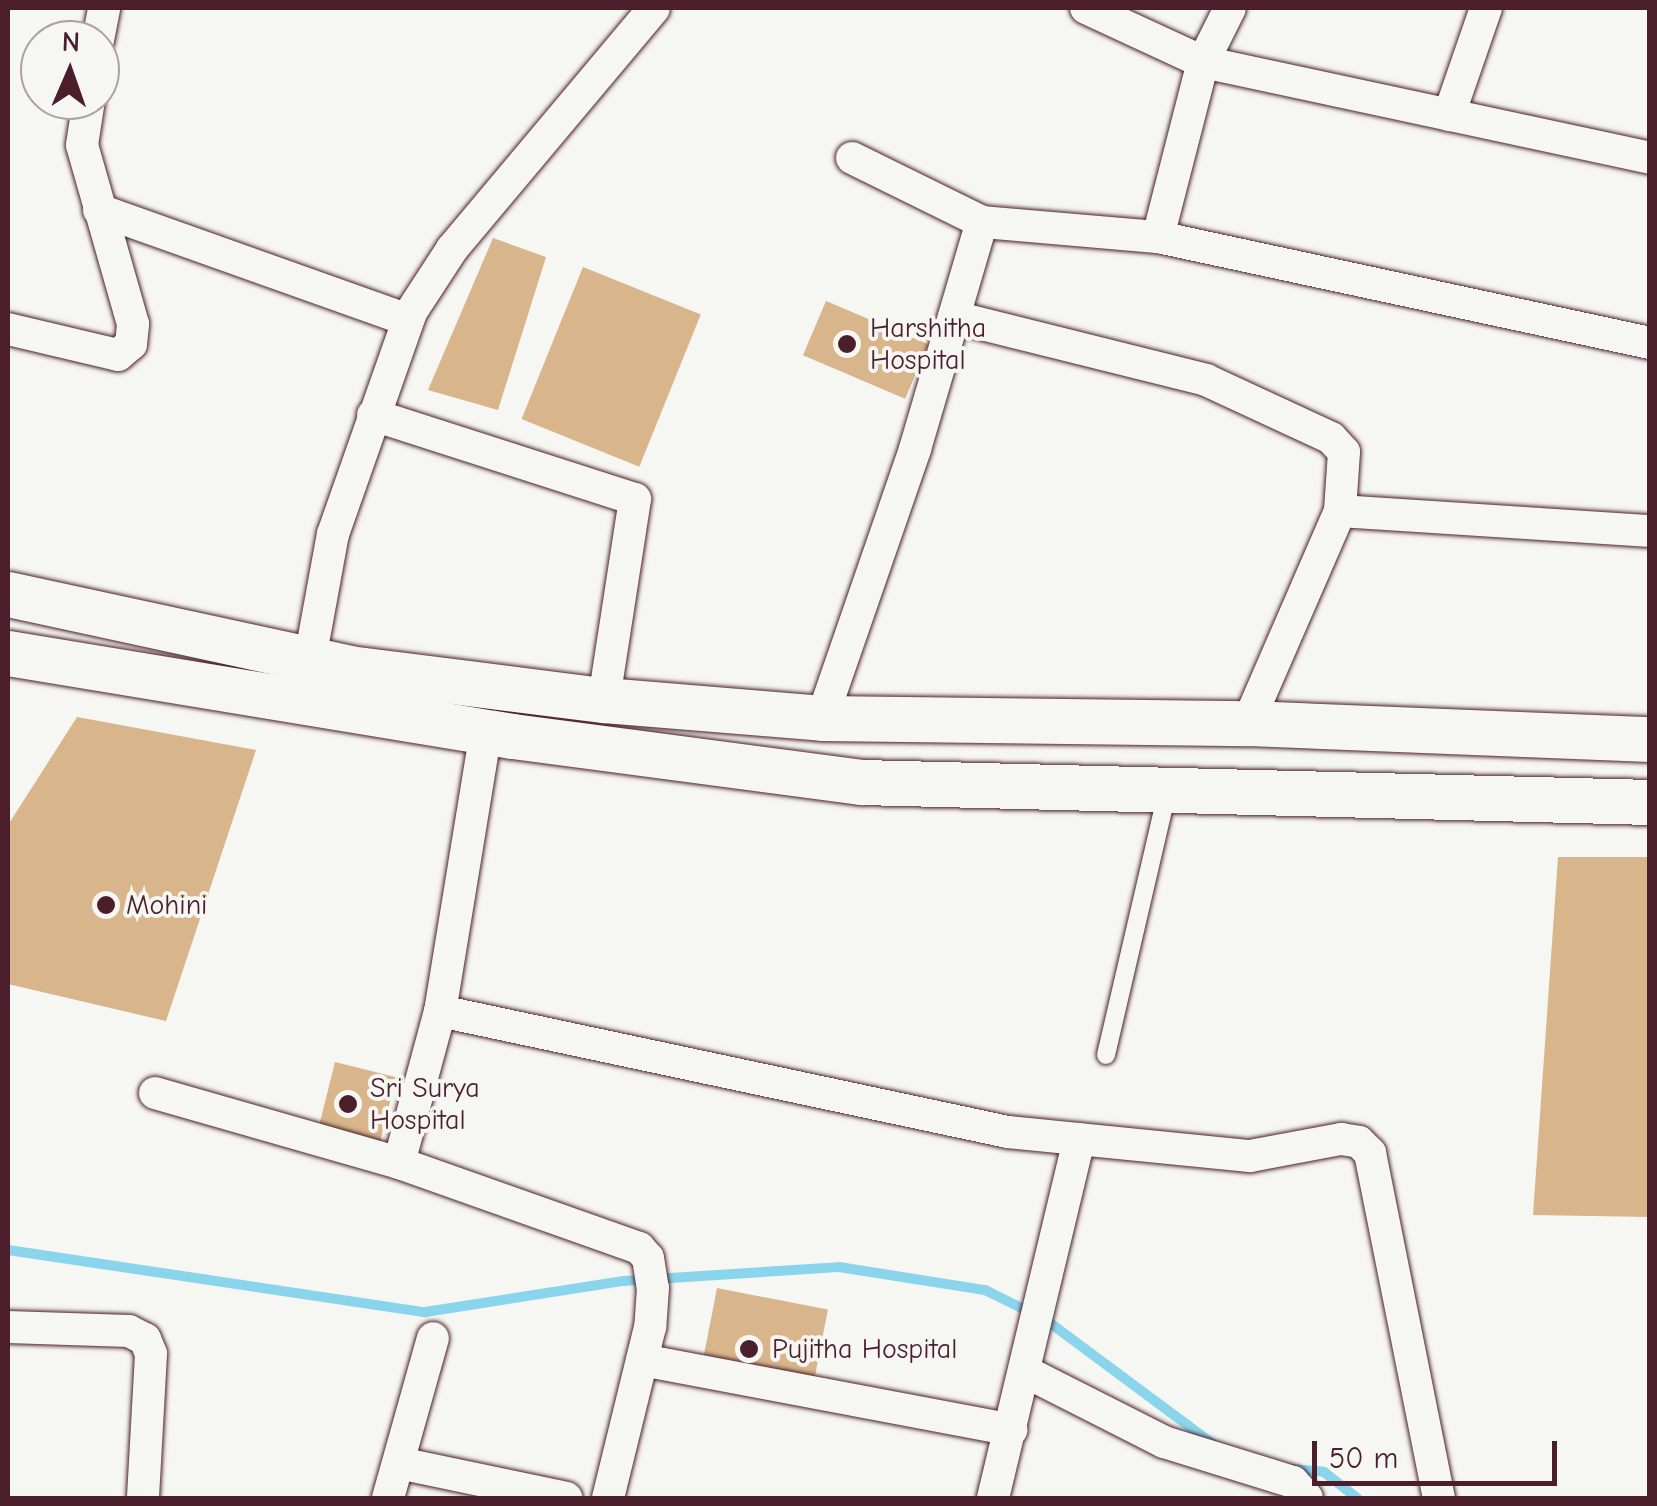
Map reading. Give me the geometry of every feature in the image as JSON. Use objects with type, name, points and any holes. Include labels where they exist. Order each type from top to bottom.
[{"type":"main road","points":[[8,594],[310,659],[604,700],[822,718],[1248,723],[1650,739]]},
{"type":"main road","points":[[8,653],[486,732],[861,782],[1650,802]]},
{"type":"street","points":[[310,659],[334,534],[408,320],[452,250],[654,8]]},
{"type":"street","points":[[1086,8],[1203,62],[1650,158]]},
{"type":"street","points":[[1158,237],[1203,62],[1230,8]]},
{"type":"street","points":[[1448,115],[1486,8]]},
{"type":"street","points":[[8,329],[118,355],[131,344],[132,324],[82,146],[86,120]]},
{"type":"street","points":[[852,158],[982,222],[1158,237],[1650,343]]},
{"type":"street","points":[[99,210],[408,320]]},
{"type":"street","points":[[822,718],[982,222]]},
{"type":"street","points":[[954,317],[1206,380],[1332,438],[1344,452],[1340,511],[1248,723]]},
{"type":"street","points":[[373,415],[635,500],[604,700]]},
{"type":"street","points":[[1340,511],[1650,531]]},
{"type":"street","points":[[399,1163],[440,1011],[486,732]]},
{"type":"street","points":[[440,1011],[1008,1132],[1250,1156],[1341,1139],[1370,1153],[1439,1498]]},
{"type":"street","points":[[154,1093],[399,1163],[639,1248],[651,1272],[642,1360],[608,1498]]},
{"type":"street","points":[[993,1498],[1026,1372],[1078,1139]]},
{"type":"street","points":[[8,1330],[129,1331],[146,1338],[151,1354],[143,1498]]},
{"type":"street","points":[[388,1498],[433,1338]]},
{"type":"street","points":[[642,1360],[1011,1430]]},
{"type":"street","points":[[1026,1372],[1164,1442],[1294,1482],[1307,1498]]},
{"type":"street","points":[[398,1463],[566,1498]]},
{"type":"lane","points":[[1106,1055],[1168,790]]},
{"type":"building","points":[[493,238],[546,257],[498,410],[428,390]]},
{"type":"building","points":[[583,267],[701,315],[639,467],[522,419]]},
{"type":"building","points":[[826,301],[928,344],[905,399],[803,355]]},
{"type":"building","name":"Mohini","points":[[77,717],[256,750],[166,1021],[8,984],[8,825]]},
{"type":"building","points":[[1558,857],[1650,857],[1650,1217],[1533,1215]]},
{"type":"building","points":[[335,1062],[396,1077],[378,1148],[317,1133]]},
{"type":"building","points":[[717,1288],[828,1310],[815,1376],[704,1355]]},
{"type":"waterway","points":[[8,1250],[425,1312],[624,1281],[839,1267],[985,1290],[1046,1320],[1213,1444]]},
{"type":"waterway","points":[[1292,1469],[1324,1472],[1357,1498]]},
{"type":"place","name":"Harshitha Hospital","points":[[847,344]]},
{"type":"place","name":"Mohini","points":[[106,905]]},
{"type":"place","name":"Sri Surya Hospital","points":[[348,1104]]},
{"type":"place","name":"Pujitha Hospital","points":[[749,1349]]}]
